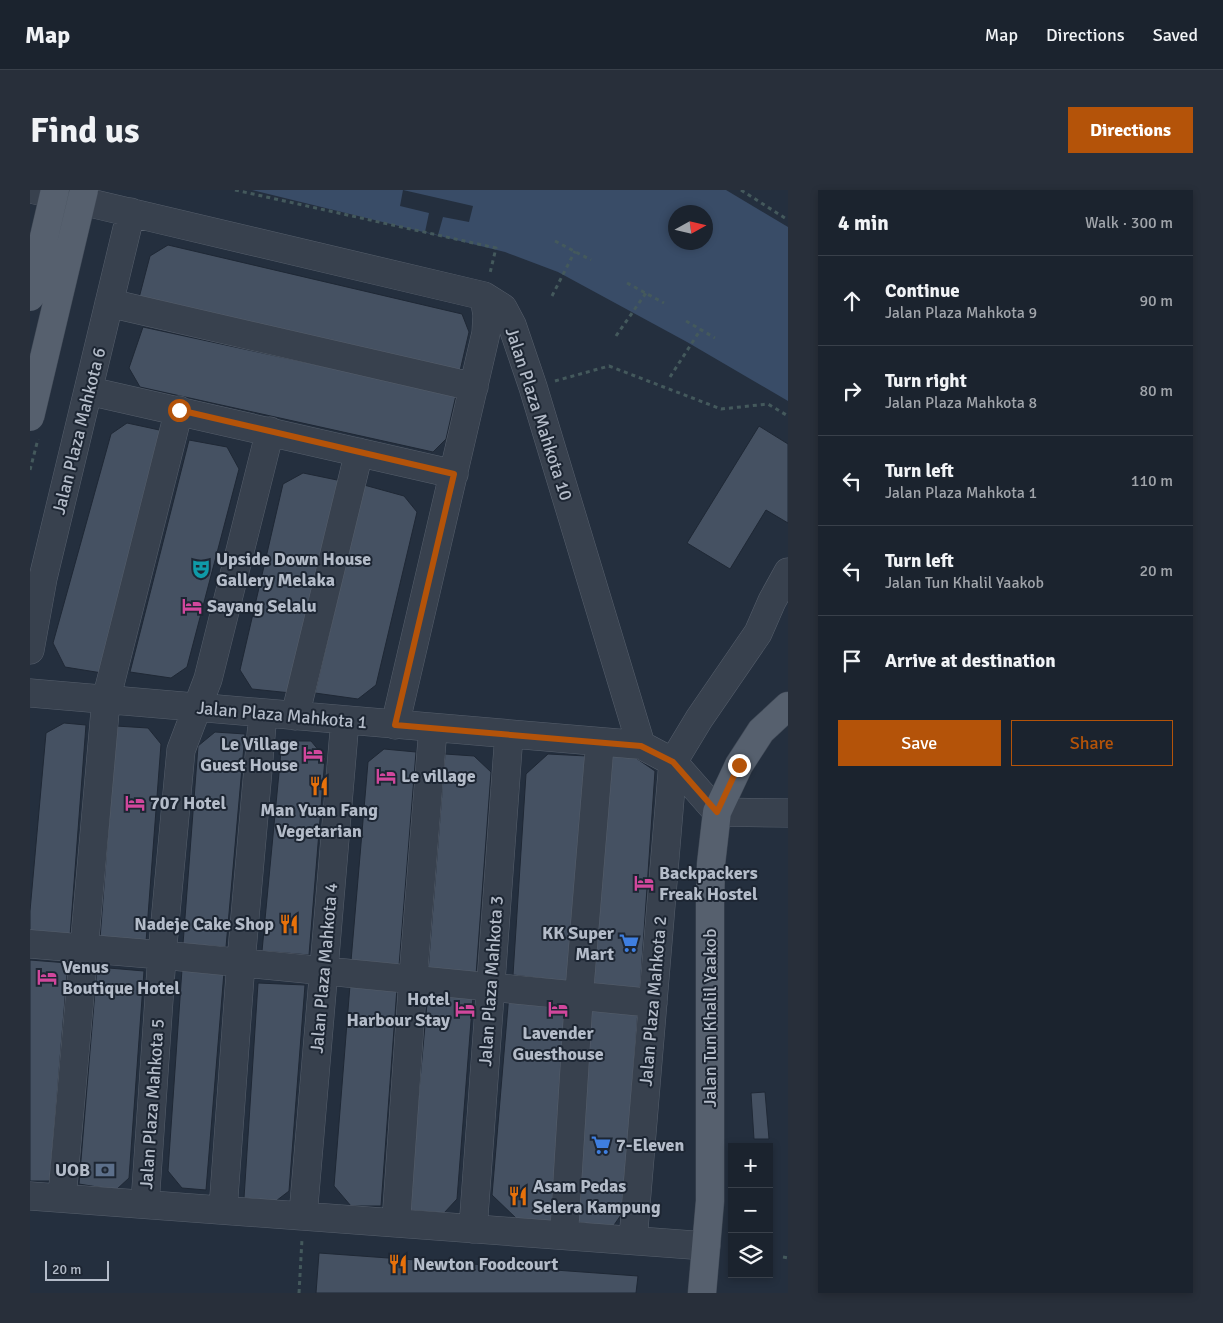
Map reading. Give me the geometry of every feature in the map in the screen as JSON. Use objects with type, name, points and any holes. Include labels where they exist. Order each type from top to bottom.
[{"type":"main road","points":[[30,297],[55,190]]},
{"type":"main road","points":[[30,417],[84,190]]},
{"type":"main road","name":"Jalan Tun Khalil Yaakob","points":[[702,1293],[710,1201],[710,904],[711,864],[717,812],[739,765],[762,731],[788,706]]},
{"type":"street","name":"Jalan Plaza Mahkota 10","points":[[35,190],[484,296],[503,308],[512,324],[533,387],[641,746]]},
{"type":"street","name":"Jalan Plaza Mahkota 6","points":[[30,650],[43,578],[131,212]]},
{"type":"street","points":[[395,725],[486,333],[487,315],[484,296]]},
{"type":"street","points":[[109,303],[474,387]]},
{"type":"street","points":[[89,390],[454,474]]},
{"type":"street","points":[[62,1198],[106,700],[179,410]]},
{"type":"street","name":"Jalan Plaza Mahkota 5","points":[[145,1204],[162,955],[181,750],[208,679],[270,431]]},
{"type":"street","points":[[295,716],[359,452]]},
{"type":"street","points":[[673,762],[699,719],[758,634],[772,601],[788,572]]},
{"type":"street","name":"Jalan Plaza Mahkota 1","points":[[30,693],[641,746],[673,762],[717,812]]},
{"type":"street","points":[[223,1210],[241,962],[263,713]]},
{"type":"street","name":"Jalan Plaza Mahkota 4","points":[[303,1216],[345,720]]},
{"type":"street","points":[[396,1223],[433,728]]},
{"type":"street","name":"Jalan Plaza Mahkota 3","points":[[473,1229],[509,734]]},
{"type":"street","points":[[564,1235],[579,995],[600,742]]},
{"type":"street","name":"Jalan Plaza Mahkota 2","points":[[633,1240],[673,762]]},
{"type":"street","points":[[717,812],[788,812]]},
{"type":"street","points":[[30,944],[241,962],[653,1002]]},
{"type":"street","points":[[30,1196],[706,1246]]},
{"type":"path","points":[[235,190],[496,248],[484,296]]},
{"type":"path","points":[[742,190],[788,220]]},
{"type":"path","points":[[556,241],[592,260]]},
{"type":"path","points":[[552,296],[575,251]]},
{"type":"path","points":[[627,283],[664,302]]},
{"type":"path","points":[[616,336],[646,293]]},
{"type":"path","points":[[686,321],[715,338]]},
{"type":"path","points":[[670,377],[701,330]]},
{"type":"path","points":[[533,387],[609,366],[721,409],[768,404],[788,416]]},
{"type":"path","points":[[299,1293],[303,1216]]},
{"type":"path","points":[[783,1257],[788,1258]]},
{"type":"water","points":[[252,190],[726,190],[788,227],[788,401],[687,342],[558,272],[505,252]]},
{"type":"pier","points":[[403,190],[473,206],[469,222],[443,217],[438,235],[425,232],[429,213],[400,206]]},
{"type":"building","points":[[168,245],[462,314],[469,332],[460,371],[139,298],[150,256]]},
{"type":"building","points":[[143,327],[456,395],[446,439],[433,452],[140,387],[129,368]]},
{"type":"building","points":[[127,423],[164,431],[102,673],[65,667],[53,643],[111,434]]},
{"type":"building","points":[[759,426],[788,444],[788,523],[766,510],[730,569],[687,543]]},
{"type":"building","points":[[189,440],[227,447],[239,469],[187,667],[171,678],[130,672]]},
{"type":"building","points":[[303,473],[342,481],[291,693],[252,689],[240,670],[283,484]]},
{"type":"building","points":[[364,485],[404,496],[417,512],[376,685],[358,699],[315,693]]},
{"type":"building","points":[[64,723],[86,725],[70,936],[30,933],[30,911],[46,733]]},
{"type":"building","points":[[116,726],[148,728],[161,744],[146,942],[100,939]]},
{"type":"building","points":[[215,732],[245,734],[226,947],[183,944],[198,746]]},
{"type":"building","points":[[282,741],[311,741],[325,758],[309,955],[262,951]]},
{"type":"building","points":[[384,749],[416,752],[399,966],[351,961],[368,762]]},
{"type":"building","points":[[445,754],[474,756],[491,772],[476,975],[428,971]]},
{"type":"building","points":[[548,754],[587,756],[571,982],[513,975],[526,774]]},
{"type":"building","points":[[609,754],[633,756],[655,771],[640,990],[588,986]]},
{"type":"building","points":[[30,960],[68,963],[50,1181],[30,1181]]},
{"type":"building","points":[[97,967],[144,971],[129,1178],[116,1190],[79,1184]]},
{"type":"building","points":[[182,969],[224,972],[206,1190],[182,1188],[168,1171]]},
{"type":"building","points":[[258,983],[305,985],[289,1191],[276,1201],[244,1198]]},
{"type":"building","points":[[350,985],[397,988],[381,1206],[351,1206],[334,1186]]},
{"type":"building","points":[[428,993],[473,996],[457,1199],[444,1213],[408,1210]]},
{"type":"building","points":[[509,994],[569,1002],[552,1222],[518,1220],[492,1195]]},
{"type":"building","points":[[587,1005],[638,1011],[623,1212],[612,1228],[572,1221]]},
{"type":"building","points":[[765,1092],[769,1139],[754,1139],[751,1093]]},
{"type":"building","name":"Newton Foodcourt","points":[[319,1253],[638,1276],[636,1293],[316,1293]]},
{"type":"place","name":"Upside Down House Gallery Melaka","points":[[201,569]]},
{"type":"place","name":"Sayang Selalu","points":[[192,606]]},
{"type":"place","name":"Le Village Guest House","points":[[313,754]]},
{"type":"place","name":"Le village","points":[[386,776]]},
{"type":"place","name":"Man Yuan Fang Vegetarian","points":[[319,786]]},
{"type":"place","name":"707 Hotel","points":[[135,803]]},
{"type":"place","name":"Backpackers Freak Hostel","points":[[644,883]]},
{"type":"place","name":"Nadeje Cake Shop","points":[[289,924]]},
{"type":"place","name":"KK Super Mart","points":[[629,943]]},
{"type":"place","name":"Venus Boutique Hotel","points":[[47,977]]},
{"type":"place","name":"Hotel Harbour Stay","points":[[465,1009]]},
{"type":"place","name":"Lavender Guesthouse","points":[[558,1009]]},
{"type":"place","name":"7-Eleven","points":[[601,1145]]},
{"type":"place","name":"UOB","points":[[105,1170]]},
{"type":"place","name":"Asam Pedas Selera Kampung","points":[[518,1196]]},
{"type":"place","name":"Newton Foodcourt","points":[[398,1264]]},
{"type":"route","points":[[179,410],[454,474],[395,725],[641,746],[673,762],[717,812],[739,765]]}]
